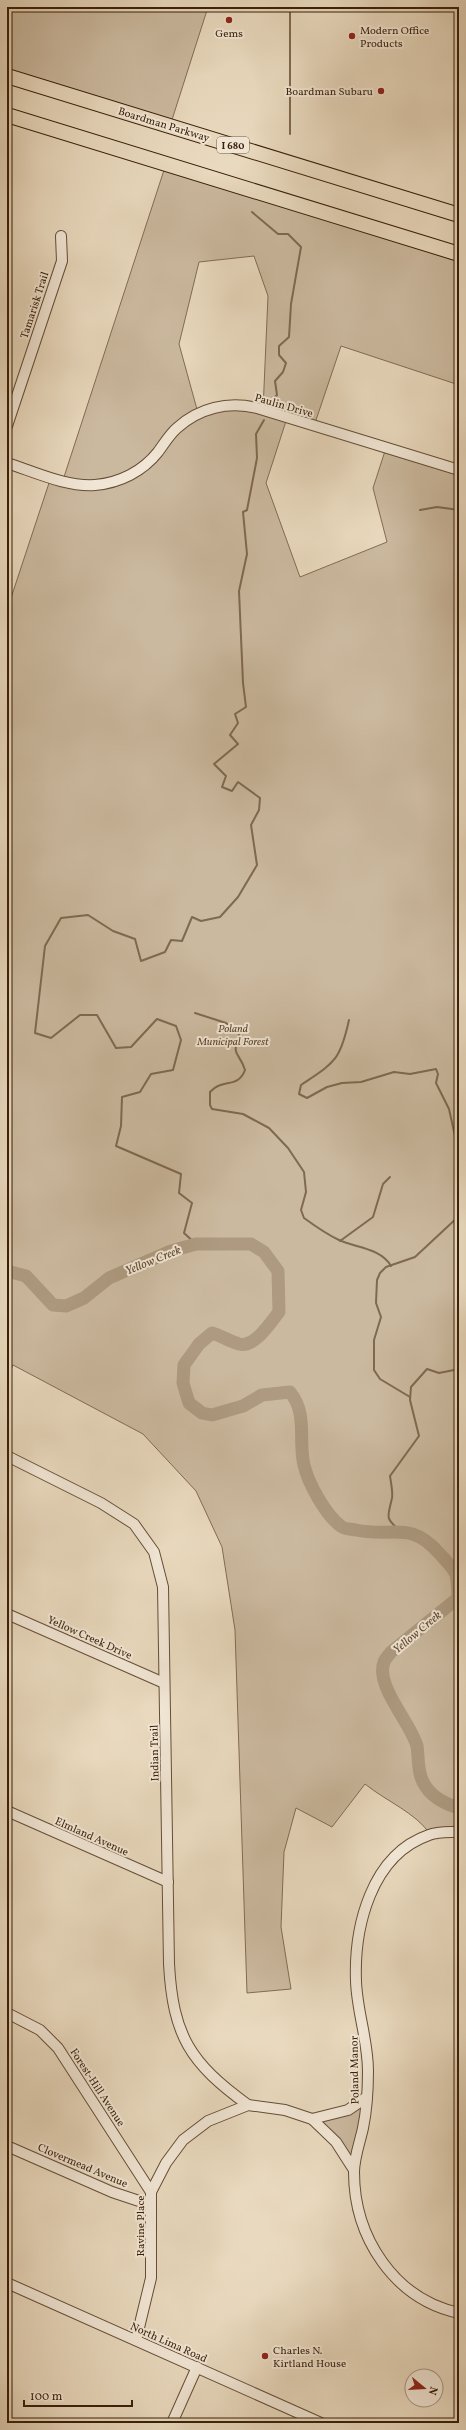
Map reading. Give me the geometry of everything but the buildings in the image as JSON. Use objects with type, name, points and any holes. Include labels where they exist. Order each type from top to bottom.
[{"type":"highway","name":"Boardman Parkway","points":[[7,76],[459,214]]},
{"type":"highway","points":[[7,115],[459,254]]},
{"type":"street","name":"Tamarisk Trail","points":[[7,426],[62,261],[61,236]]},
{"type":"street","name":"Paulin Drive","points":[[7,463],[76,484],[95,485],[117,481],[131,475],[147,464],[171,434],[187,420],[207,410],[235,405],[257,408],[459,470]]},
{"type":"street","name":"Indian Trail","points":[[7,1456],[101,1503],[124,1517],[148,1542],[159,1566],[163,1582],[170,1984],[179,2026],[193,2054],[205,2071],[248,2105]]},
{"type":"street","name":"Yellow Creek Drive","points":[[7,1614],[164,1683]]},
{"type":"street","name":"Elmland Avenue","points":[[7,1811],[168,1882]]},
{"type":"street","name":"Poland Manor","points":[[459,1832],[430,1834],[406,1848],[380,1877],[367,1899],[360,1926],[356,1982],[367,2045],[367,2097],[354,2170],[360,2217],[367,2237],[379,2259],[412,2291],[435,2305],[459,2312]]},
{"type":"street","name":"Forest-Hill Avenue","points":[[7,2013],[40,2030],[58,2048],[151,2192]]},
{"type":"street","points":[[312,2119],[348,2110],[367,2097]]},
{"type":"street","name":"Ravine Place","points":[[136,2340],[151,2278],[151,2192],[175,2149],[195,2128],[213,2118],[248,2105],[285,2110],[312,2119],[336,2142],[354,2170]]},
{"type":"street","name":"Clovermead Avenue","points":[[7,2146],[112,2192],[151,2205]]},
{"type":"street","name":"North Lima Road","points":[[7,2283],[321,2423]]},
{"type":"street","points":[[172,2423],[197,2367]]},
{"type":"green space","points":[[7,7],[208,7],[170,126],[7,76]]},
{"type":"green space","name":"Poland Municipal Forest","points":[[166,164],[459,254],[459,385],[341,346],[314,426],[287,418],[266,483],[300,577],[387,542],[373,488],[386,448],[459,470],[459,1832],[430,1834],[409,1813],[365,1784],[332,1827],[296,1808],[284,1852],[281,1927],[291,1989],[247,1993],[235,1630],[222,1547],[196,1491],[143,1434],[13,1365],[7,1377],[7,610],[51,477],[63,480]],"holes":[[[254,256],[268,296],[263,410],[250,406],[198,413],[179,344],[199,262]]]},
{"type":"green space","points":[[367,2097],[354,2170],[312,2119],[337,2114]]},
{"type":"waterway","points":[[290,7],[290,134]]},
{"type":"waterway","points":[[252,212],[278,234],[288,234],[301,247],[291,304],[289,337],[279,346],[279,355],[286,363],[283,372],[275,381],[277,395],[270,402]]},
{"type":"waterway","points":[[196,1244],[184,1233],[192,1203],[179,1193],[181,1174],[116,1146],[121,1126],[122,1097],[140,1092],[151,1074],[173,1070],[181,1040],[176,1026],[157,1019],[131,1047],[116,1048],[97,1015],[80,1015],[51,1038],[35,1033],[45,946],[61,918],[88,915],[113,931],[135,939],[141,961],[165,952],[171,940],[182,941],[192,917],[201,921],[220,917],[238,897],[257,865],[251,825],[259,810],[260,798],[238,782],[232,791],[222,787],[226,776],[214,764],[238,744],[230,735],[238,723],[235,714],[246,707],[243,683],[239,591],[247,554],[243,512],[247,510],[257,458],[256,434],[264,420]]},
{"type":"waterway","points":[[420,510],[437,507],[459,510]]},
{"type":"waterway","points":[[195,1013],[226,1023],[238,1031],[239,1036],[236,1051],[245,1070],[242,1076],[234,1082],[220,1085],[210,1092],[210,1105],[212,1109],[243,1114],[269,1128],[288,1148],[304,1172],[306,1192],[301,1210],[304,1218],[325,1233],[339,1240],[368,1249],[381,1255],[391,1266]]},
{"type":"waterway","points":[[349,1020],[339,1053],[322,1071],[301,1085],[299,1094],[307,1098],[327,1087],[342,1083],[361,1082],[394,1072],[410,1074],[436,1069],[438,1074],[436,1083],[449,1109],[459,1154]]},
{"type":"waterway","points":[[340,1241],[373,1217],[383,1184],[390,1177]]},
{"type":"waterway","points":[[410,1397],[380,1379],[374,1370],[374,1340],[381,1317],[376,1303],[377,1280],[380,1273],[386,1267],[415,1257],[459,1216]]},
{"type":"waterway","name":"Yellow Creek","points":[[7,1271],[26,1276],[53,1305],[66,1306],[84,1298],[109,1278],[171,1251],[196,1244],[251,1244],[264,1252],[278,1271],[279,1312],[262,1334],[251,1342],[239,1344],[212,1333],[199,1344],[184,1365],[183,1383],[189,1403],[202,1413],[212,1415],[243,1406],[262,1395],[290,1392],[296,1400],[301,1418],[302,1456],[309,1481],[318,1499],[336,1522],[347,1529],[369,1532],[410,1533],[429,1543],[453,1569],[457,1577],[458,1598],[391,1652],[384,1662],[383,1672],[389,1693],[417,1746],[419,1769],[423,1782],[438,1799],[459,1808]]},
{"type":"waterway","points":[[400,1531],[391,1523],[388,1516],[392,1496],[390,1476],[419,1436],[410,1400],[411,1387],[427,1369],[439,1373],[459,1369]]},
{"type":"place","name":"Gems","points":[[229,20]]},
{"type":"place","name":"Modern Office Products","points":[[352,36]]},
{"type":"place","name":"Boardman Subaru","points":[[381,91]]},
{"type":"place","name":"Charles N. Kirtland House","points":[[265,2356]]}]
